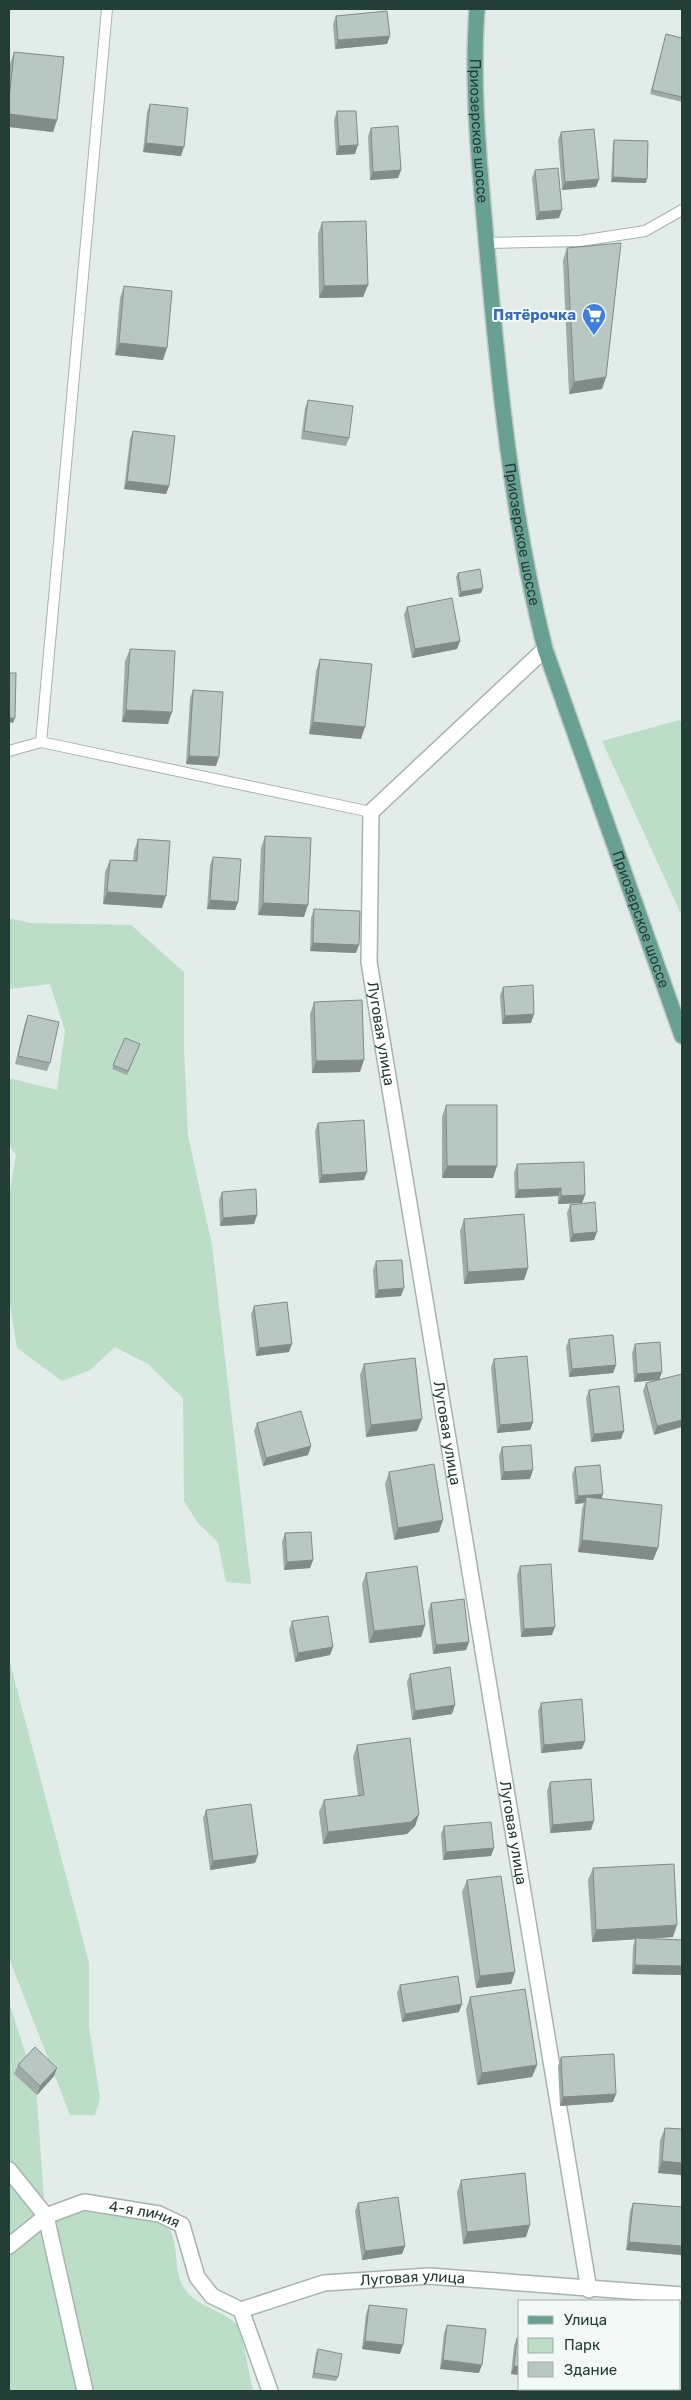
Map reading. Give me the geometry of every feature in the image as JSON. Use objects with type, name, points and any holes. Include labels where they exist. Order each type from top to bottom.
[{"type":"main road","name":"Приозерское шоссе","points":[[477,9],[474,45],[486,243],[504,433],[530,587],[546,649],[682,1036]]},
{"type":"street","points":[[370,812],[546,649]]},
{"type":"street","name":"Луговая улица","points":[[370,812],[369,962],[590,2290]]},
{"type":"street","points":[[9,2170],[46,2216],[85,2391]]},
{"type":"street","name":"4-я линия","points":[[9,2246],[46,2216],[84,2202],[159,2214],[182,2225],[197,2277],[212,2296],[241,2310]]},
{"type":"street","name":"Луговая улица","points":[[241,2310],[324,2283],[429,2276],[590,2290],[682,2295]]},
{"type":"street","points":[[241,2310],[270,2391]]},
{"type":"lane","points":[[41,742],[107,9]]},
{"type":"lane","points":[[486,243],[580,241],[645,231],[682,210]]},
{"type":"lane","points":[[9,750],[41,742],[370,812]]},
{"type":"green space","points":[[680,720],[682,726],[682,916],[602,741]]},
{"type":"green space","points":[[9,918],[30,923],[131,925],[184,972],[184,1049],[188,1136],[212,1245],[251,1584],[226,1582],[218,1542],[198,1523],[184,1501],[183,1398],[148,1364],[115,1347],[90,1370],[62,1381],[17,1348],[9,1300],[9,1195],[16,1155],[9,1145],[9,1078],[57,1090],[65,1031],[50,984],[9,989]]},
{"type":"green space","points":[[9,1659],[89,1963],[89,2027],[100,2099],[95,2115],[70,2115],[9,1958]]},
{"type":"green space","points":[[9,2002],[36,2086],[44,2200],[57,2217],[87,2210],[101,2211],[150,2218],[167,2227],[171,2232],[174,2242],[180,2279],[187,2292],[200,2303],[228,2317],[240,2328],[253,2391],[9,2391]]},
{"type":"building","points":[[387,11],[390,36],[338,40],[336,16]]},
{"type":"building","points":[[666,34],[682,38],[682,97],[652,90]]},
{"type":"building","points":[[14,52],[64,57],[57,120],[9,114]]},
{"type":"building","points":[[150,104],[188,108],[184,147],[146,143]]},
{"type":"building","points":[[337,111],[356,111],[358,145],[339,146]]},
{"type":"building","points":[[398,126],[401,170],[373,172],[371,128]]},
{"type":"building","points":[[594,129],[599,179],[565,182],[561,132]]},
{"type":"building","points":[[614,140],[648,141],[647,179],[613,177]]},
{"type":"building","points":[[558,168],[562,210],[539,212],[535,170]]},
{"type":"building","points":[[366,221],[368,285],[324,286],[322,222]]},
{"type":"building","points":[[621,243],[606,377],[574,382],[567,248]]},
{"type":"building","points":[[124,286],[172,291],[167,348],[119,343]]},
{"type":"building","points":[[308,400],[353,406],[349,438],[304,431]]},
{"type":"building","points":[[133,431],[175,436],[169,486],[127,481]]},
{"type":"building","points":[[480,569],[483,588],[461,592],[458,573]]},
{"type":"building","points":[[452,598],[460,641],[415,649],[407,607]]},
{"type":"building","points":[[130,649],[175,651],[172,712],[126,710]]},
{"type":"building","points":[[320,659],[372,664],[365,727],[313,722]]},
{"type":"building","points":[[9,673],[16,673],[15,718],[9,718]]},
{"type":"building","points":[[193,690],[223,692],[219,757],[189,756]]},
{"type":"building","points":[[265,836],[311,838],[308,905],[263,903]]},
{"type":"building","points":[[138,839],[170,841],[166,896],[107,892],[110,860],[137,861]]},
{"type":"building","points":[[213,857],[241,859],[238,902],[210,900]]},
{"type":"building","points":[[314,909],[360,911],[359,945],[313,943]]},
{"type":"building","points":[[533,985],[534,1014],[505,1016],[503,987]]},
{"type":"building","points":[[362,1000],[364,1060],[316,1061],[314,1002]]},
{"type":"building","points":[[28,1015],[59,1022],[50,1063],[18,1056]]},
{"type":"building","points":[[125,1038],[140,1044],[128,1071],[113,1065]]},
{"type":"building","points":[[446,1105],[497,1105],[497,1166],[447,1166]]},
{"type":"building","points":[[364,1120],[367,1172],[322,1175],[318,1123]]},
{"type":"building","points":[[584,1162],[585,1195],[561,1196],[561,1188],[518,1190],[517,1164]]},
{"type":"building","points":[[256,1189],[257,1215],[223,1218],[222,1192]]},
{"type":"building","points":[[595,1202],[597,1232],[573,1234],[570,1205]]},
{"type":"building","points":[[524,1214],[528,1268],[468,1272],[464,1219]]},
{"type":"building","points":[[402,1260],[404,1288],[378,1290],[376,1261]]},
{"type":"building","points":[[287,1302],[292,1344],[259,1348],[254,1306]]},
{"type":"building","points":[[613,1335],[616,1365],[572,1369],[569,1339]]},
{"type":"building","points":[[660,1342],[662,1372],[637,1374],[635,1344]]},
{"type":"building","points":[[527,1356],[533,1422],[500,1425],[494,1359]]},
{"type":"building","points":[[415,1358],[422,1419],[371,1425],[364,1364]]},
{"type":"building","points":[[682,1374],[682,1420],[657,1426],[646,1383]]},
{"type":"building","points":[[619,1386],[624,1431],[594,1434],[589,1390]]},
{"type":"building","points":[[301,1411],[311,1446],[266,1458],[257,1423]]},
{"type":"building","points":[[531,1445],[533,1470],[504,1472],[502,1447]]},
{"type":"building","points":[[434,1464],[443,1520],[398,1528],[389,1472]]},
{"type":"building","points":[[600,1465],[603,1494],[578,1496],[575,1467]]},
{"type":"building","points":[[586,1497],[662,1505],[658,1548],[582,1540]]},
{"type":"building","points":[[311,1532],[313,1560],[287,1562],[285,1533]]},
{"type":"building","points":[[551,1564],[555,1627],[524,1629],[520,1566]]},
{"type":"building","points":[[417,1566],[425,1625],[374,1631],[366,1573]]},
{"type":"building","points":[[464,1599],[469,1642],[436,1645],[431,1603]]},
{"type":"building","points":[[328,1616],[333,1647],[298,1653],[292,1621]]},
{"type":"building","points":[[450,1667],[455,1705],[415,1711],[410,1674]]},
{"type":"building","points":[[582,1699],[585,1741],[544,1745],[541,1703]]},
{"type":"building","points":[[410,1738],[419,1814],[411,1822],[328,1832],[324,1800],[364,1795],[357,1745]]},
{"type":"building","points":[[591,1779],[594,1821],[553,1825],[550,1782]]},
{"type":"building","points":[[251,1804],[258,1855],[213,1861],[206,1810]]},
{"type":"building","points":[[491,1822],[494,1848],[446,1852],[444,1826]]},
{"type":"building","points":[[674,1864],[677,1925],[596,1930],[593,1868]]},
{"type":"building","points":[[501,1876],[515,1972],[480,1976],[467,1880]]},
{"type":"building","points":[[636,1938],[682,1940],[682,1966],[635,1965]]},
{"type":"building","points":[[458,1976],[462,2004],[405,2014],[400,1985]]},
{"type":"building","points":[[525,1989],[537,2065],[482,2073],[470,1997]]},
{"type":"building","points":[[35,2047],[57,2068],[40,2086],[18,2065]]},
{"type":"building","points":[[614,2054],[616,2094],[563,2097],[561,2057]]},
{"type":"building","points":[[665,2128],[682,2129],[682,2163],[662,2161]]},
{"type":"building","points":[[525,2173],[530,2225],[467,2232],[461,2180]]},
{"type":"building","points":[[398,2197],[405,2246],[365,2251],[358,2203]]},
{"type":"building","points":[[633,2203],[682,2207],[682,2246],[629,2242]]},
{"type":"building","points":[[369,2305],[407,2309],[403,2345],[365,2341]]},
{"type":"building","points":[[447,2325],[486,2329],[482,2365],[443,2360]]},
{"type":"building","points":[[517,2338],[518,2338],[518,2367],[514,2366]]},
{"type":"building","points":[[318,2349],[342,2354],[338,2377],[314,2373]]},
{"type":"place","name":"Пятёрочка","points":[[594,336]]}]
